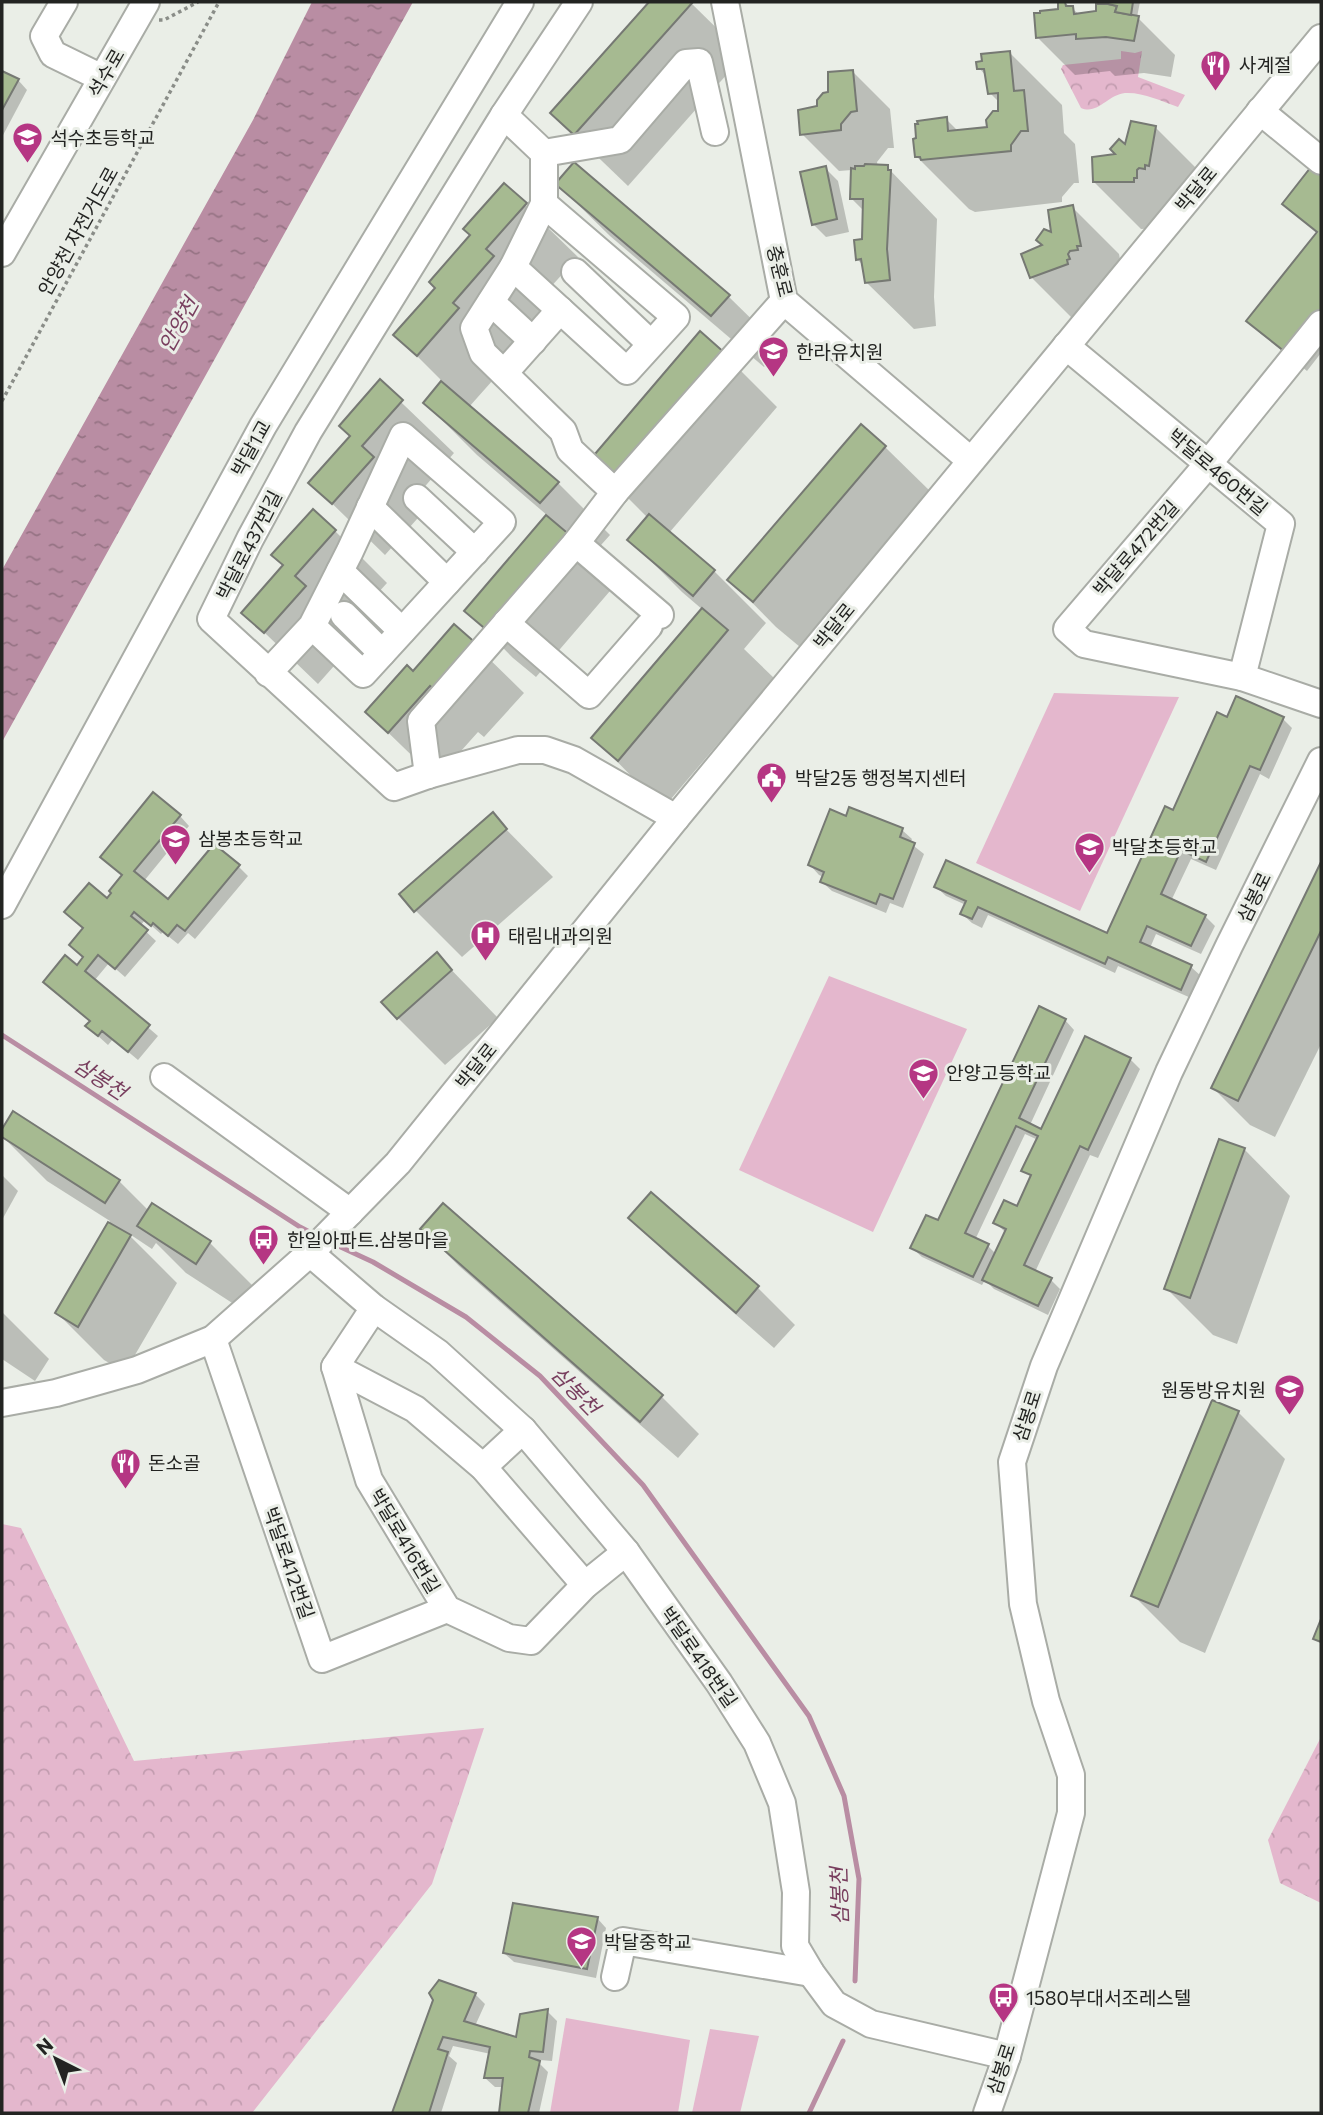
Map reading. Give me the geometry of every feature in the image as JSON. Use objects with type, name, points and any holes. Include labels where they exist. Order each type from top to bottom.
[{"type":"street","points":[[64,2],[44,36],[52,54],[102,78]]},
{"type":"street","name":"박달1교","points":[[2,905],[263,426],[520,2]]},
{"type":"street","name":"박달로437번길","points":[[579,2],[504,114],[308,432],[250,539],[211,619],[394,787],[518,750],[545,750],[574,760],[676,818]]},
{"type":"street","name":"충훈로","points":[[725,2],[784,301],[970,460]]},
{"type":"street","name":"석수로","points":[[2,253],[140,7]]},
{"type":"street","name":"박달로","points":[[313,1250],[398,1163],[676,818],[1321,38]]},
{"type":"street","points":[[544,153],[620,140],[686,62],[699,62],[715,132]]},
{"type":"street","points":[[1260,111],[1321,161]]},
{"type":"street","points":[[504,114],[544,153],[544,204],[513,267],[474,328],[484,353],[564,431],[570,450],[615,492]]},
{"type":"street","points":[[513,267],[627,371],[676,317],[544,204]]},
{"type":"street","points":[[575,272],[651,344]]},
{"type":"street","points":[[428,775],[421,721],[576,543],[615,492],[784,301]]},
{"type":"street","points":[[491,302],[533,341]]},
{"type":"street","points":[[504,373],[561,310]]},
{"type":"street","name":"박달로472번길","points":[[1242,677],[1084,644],[1067,629],[1208,464],[1321,324]]},
{"type":"street","name":"박달로460번길","points":[[1066,346],[1281,524],[1242,677]]},
{"type":"street","points":[[268,673],[312,626],[403,436],[502,522],[363,674],[312,626]]},
{"type":"street","points":[[417,498],[475,552]]},
{"type":"street","points":[[370,508],[447,582]]},
{"type":"street","points":[[506,623],[589,695],[654,620],[576,543]]},
{"type":"street","points":[[340,571],[402,631]]},
{"type":"street","points":[[344,615],[382,653]]},
{"type":"street","points":[[1242,677],[1321,705]]},
{"type":"street","name":"삼봉로","points":[[987,2113],[1007,2056],[1071,1813],[1071,1775],[1046,1701],[1023,1604],[1012,1462],[1044,1366],[1165,1083],[1229,946],[1321,761]]},
{"type":"street","points":[[164,1077],[349,1213]]},
{"type":"street","points":[[2,1403],[56,1393],[125,1373],[213,1339],[313,1250]]},
{"type":"street","name":"박달로418번길","points":[[313,1250],[374,1308],[438,1353],[523,1430],[626,1552],[719,1683],[757,1743],[782,1803],[796,1892],[795,1946],[834,2004],[871,2024],[1007,2056]]},
{"type":"street","points":[[374,1308],[335,1367],[415,1409],[483,1467],[585,1585]]},
{"type":"street","name":"박달로412번길","points":[[213,1339],[322,1659],[447,1609]]},
{"type":"street","name":"박달로416번길","points":[[335,1367],[369,1480],[447,1609],[509,1638],[531,1641],[585,1585],[626,1552]]},
{"type":"street","points":[[483,1467],[523,1430]]},
{"type":"street","points":[[615,1977],[623,1941],[811,1973]]},
{"type":"path","points":[[140,7],[164,20],[198,2]]},
{"type":"path","name":"안양천 자전거도로","points":[[2,401],[219,2]]},
{"type":"green space","points":[[1121,51],[1142,51],[1138,77],[1185,95],[1178,107],[1145,95],[1125,93],[1093,109],[1081,108],[1061,69],[1063,65],[1121,59]]},
{"type":"green space","points":[[1054,693],[1179,697],[1080,911],[976,863]]},
{"type":"green space","points":[[829,976],[967,1029],[873,1232],[739,1170]]},
{"type":"green space","points":[[2,1524],[21,1528],[134,1761],[484,1728],[432,1884],[252,2113],[2,2113]]},
{"type":"green space","points":[[1321,1737],[1321,1903],[1280,1883],[1268,1840]]},
{"type":"green space","points":[[566,2018],[690,2040],[678,2113],[550,2113]]},
{"type":"green space","points":[[710,2029],[759,2036],[740,2113],[692,2113]]},
{"type":"water","name":"안양천","points":[[312,2],[413,2],[2,742],[2,570],[253,120]]},
{"type":"building","points":[[649,2],[693,2],[574,135],[550,113]]},
{"type":"building","points":[[1058,2],[1073,6],[1074,14],[1096,11],[1096,4],[1108,4],[1117,6],[1115,12],[1139,16],[1134,41],[1106,37],[1076,39],[1076,34],[1036,38],[1034,13],[1058,9]]},
{"type":"building","points":[[1108,2],[1133,2],[1131,15],[1115,12],[1117,6]]},
{"type":"building","points":[[1010,51],[1014,91],[1024,90],[1028,131],[1021,131],[1011,145],[1011,151],[921,160],[920,157],[915,157],[913,139],[916,138],[917,121],[947,117],[948,131],[987,127],[986,120],[993,111],[998,111],[998,93],[988,94],[984,69],[977,69],[976,62],[982,61],[981,54]]},
{"type":"building","points":[[853,70],[857,111],[851,112],[841,124],[841,130],[800,135],[798,110],[817,106],[817,100],[823,93],[828,92],[828,72]]},
{"type":"building","points":[[2,71],[19,79],[2,110]]},
{"type":"building","points":[[1131,121],[1156,126],[1149,166],[1145,165],[1145,169],[1137,170],[1134,182],[1093,182],[1092,157],[1115,154],[1110,149],[1119,139],[1125,144]]},
{"type":"building","points":[[1318,158],[1321,161],[1321,324],[1294,359],[1246,321],[1317,232],[1282,204]]},
{"type":"building","points":[[574,162],[730,295],[711,316],[555,184]]},
{"type":"building","points":[[865,164],[888,165],[888,170],[891,170],[887,249],[890,280],[865,283],[861,259],[856,260],[854,240],[862,239],[863,199],[850,199],[851,168]]},
{"type":"building","points":[[826,166],[837,219],[812,225],[800,172]]},
{"type":"building","points":[[504,183],[527,203],[486,249],[494,256],[453,303],[459,308],[417,356],[393,335],[435,288],[429,282],[470,235],[463,229]]},
{"type":"building","points":[[1073,205],[1081,246],[1077,246],[1078,250],[1070,251],[1068,264],[1030,278],[1021,254],[1042,245],[1036,240],[1044,229],[1051,232],[1048,210]]},
{"type":"building","points":[[700,331],[726,354],[615,483],[589,461]]},
{"type":"building","points":[[380,379],[403,400],[362,446],[374,457],[332,504],[308,483],[350,436],[339,426]]},
{"type":"building","points":[[441,381],[559,482],[540,503],[423,403]]},
{"type":"building","points":[[861,424],[886,446],[753,602],[727,580]]},
{"type":"building","points":[[313,509],[336,530],[295,576],[306,586],[264,633],[241,613],[283,565],[271,555]]},
{"type":"building","points":[[649,514],[715,570],[693,596],[627,540]]},
{"type":"building","points":[[546,515],[571,536],[489,632],[464,611]]},
{"type":"building","points":[[702,608],[728,630],[618,761],[591,738]]},
{"type":"building","points":[[454,624],[478,645],[437,692],[430,686],[388,733],[365,712],[407,665],[413,671]]},
{"type":"building","points":[[1236,696],[1284,717],[1260,770],[1250,766],[1206,862],[1181,850],[1161,894],[1206,915],[1191,946],[1147,926],[1140,942],[1192,965],[1181,990],[1108,957],[1105,964],[978,907],[972,919],[960,914],[966,901],[934,887],[946,860],[1107,933],[1165,806],[1173,810],[1217,712],[1227,717]]},
{"type":"building","points":[[153,792],[181,815],[134,871],[168,899],[214,844],[240,865],[185,931],[177,925],[168,936],[134,912],[131,916],[148,930],[115,969],[98,955],[85,971],[150,1025],[128,1052],[102,1031],[98,1036],[85,1026],[90,1021],[43,982],[65,955],[77,965],[83,957],[69,945],[83,928],[64,912],[89,883],[107,898],[111,893],[109,891],[122,875],[100,857]]},
{"type":"building","points":[[849,807],[903,828],[900,837],[915,843],[893,899],[880,894],[876,904],[820,882],[824,872],[808,865],[830,809],[846,816]]},
{"type":"building","points":[[493,812],[507,829],[414,912],[399,894]]},
{"type":"building","points":[[1321,862],[1321,931],[1238,1101],[1211,1088]]},
{"type":"building","points":[[437,952],[452,970],[397,1019],[381,1002]]},
{"type":"building","points":[[1039,1006],[1066,1019],[1019,1118],[1041,1129],[1085,1036],[1131,1058],[1088,1150],[1080,1146],[1024,1265],[1052,1278],[1038,1306],[982,1280],[1006,1229],[993,1223],[1004,1200],[1017,1206],[1031,1175],[1021,1171],[1038,1136],[1016,1126],[965,1233],[989,1244],[973,1277],[910,1248],[926,1215],[938,1220]]},
{"type":"building","points":[[13,1111],[120,1180],[105,1203],[2,1137],[2,1129]]},
{"type":"building","points":[[1219,1139],[1245,1148],[1190,1298],[1164,1289]]},
{"type":"building","points":[[651,1192],[759,1286],[736,1313],[628,1218]]},
{"type":"building","points":[[152,1203],[211,1241],[196,1264],[137,1226]]},
{"type":"building","points":[[443,1203],[663,1395],[640,1422],[420,1229]]},
{"type":"building","points":[[108,1222],[131,1235],[78,1327],[55,1313]]},
{"type":"building","points":[[1212,1400],[1239,1411],[1158,1607],[1131,1596]]},
{"type":"building","points":[[1321,1619],[1321,1642],[1313,1639]]},
{"type":"building","points":[[513,1903],[598,1917],[587,1969],[503,1953]]},
{"type":"building","points":[[439,1980],[476,1993],[464,2021],[516,2037],[520,2014],[548,2009],[543,2052],[530,2051],[529,2057],[540,2061],[528,2113],[499,2113],[503,2078],[484,2078],[490,2047],[443,2037],[438,2049],[448,2052],[429,2113],[392,2113],[433,2000],[429,1993]]},
{"type":"waterway","name":"삼봉천","points":[[2,1035],[317,1236]]},
{"type":"waterway","name":"삼봉천","points":[[332,1243],[373,1262],[466,1317],[540,1376],[643,1485],[809,1716],[844,1796],[859,1879],[855,1981]]},
{"type":"waterway","name":"삼봉천","points":[[809,2113],[843,2041]]},
{"type":"place","name":"사계절","points":[[1216,92]]},
{"type":"place","name":"석수초등학교","points":[[27,165]]},
{"type":"place","name":"한라유치원","points":[[773,379]]},
{"type":"place","name":"박달2동 행정복지센터","points":[[772,805]]},
{"type":"place","name":"삼봉초등학교","points":[[175,866]]},
{"type":"place","name":"박달초등학교","points":[[1089,874]]},
{"type":"place","name":"태림내과의원","points":[[485,963]]},
{"type":"place","name":"안양고등학교","points":[[923,1100]]},
{"type":"place","name":"한일아파트.삼봉마을","points":[[264,1267]]},
{"type":"place","name":"원동방유치원","points":[[1289,1417]]},
{"type":"place","name":"돈소골","points":[[125,1490]]},
{"type":"place","name":"박달중학교","points":[[581,1969]]},
{"type":"place","name":"1580부대서조레스텔","points":[[1003,2025]]}]
